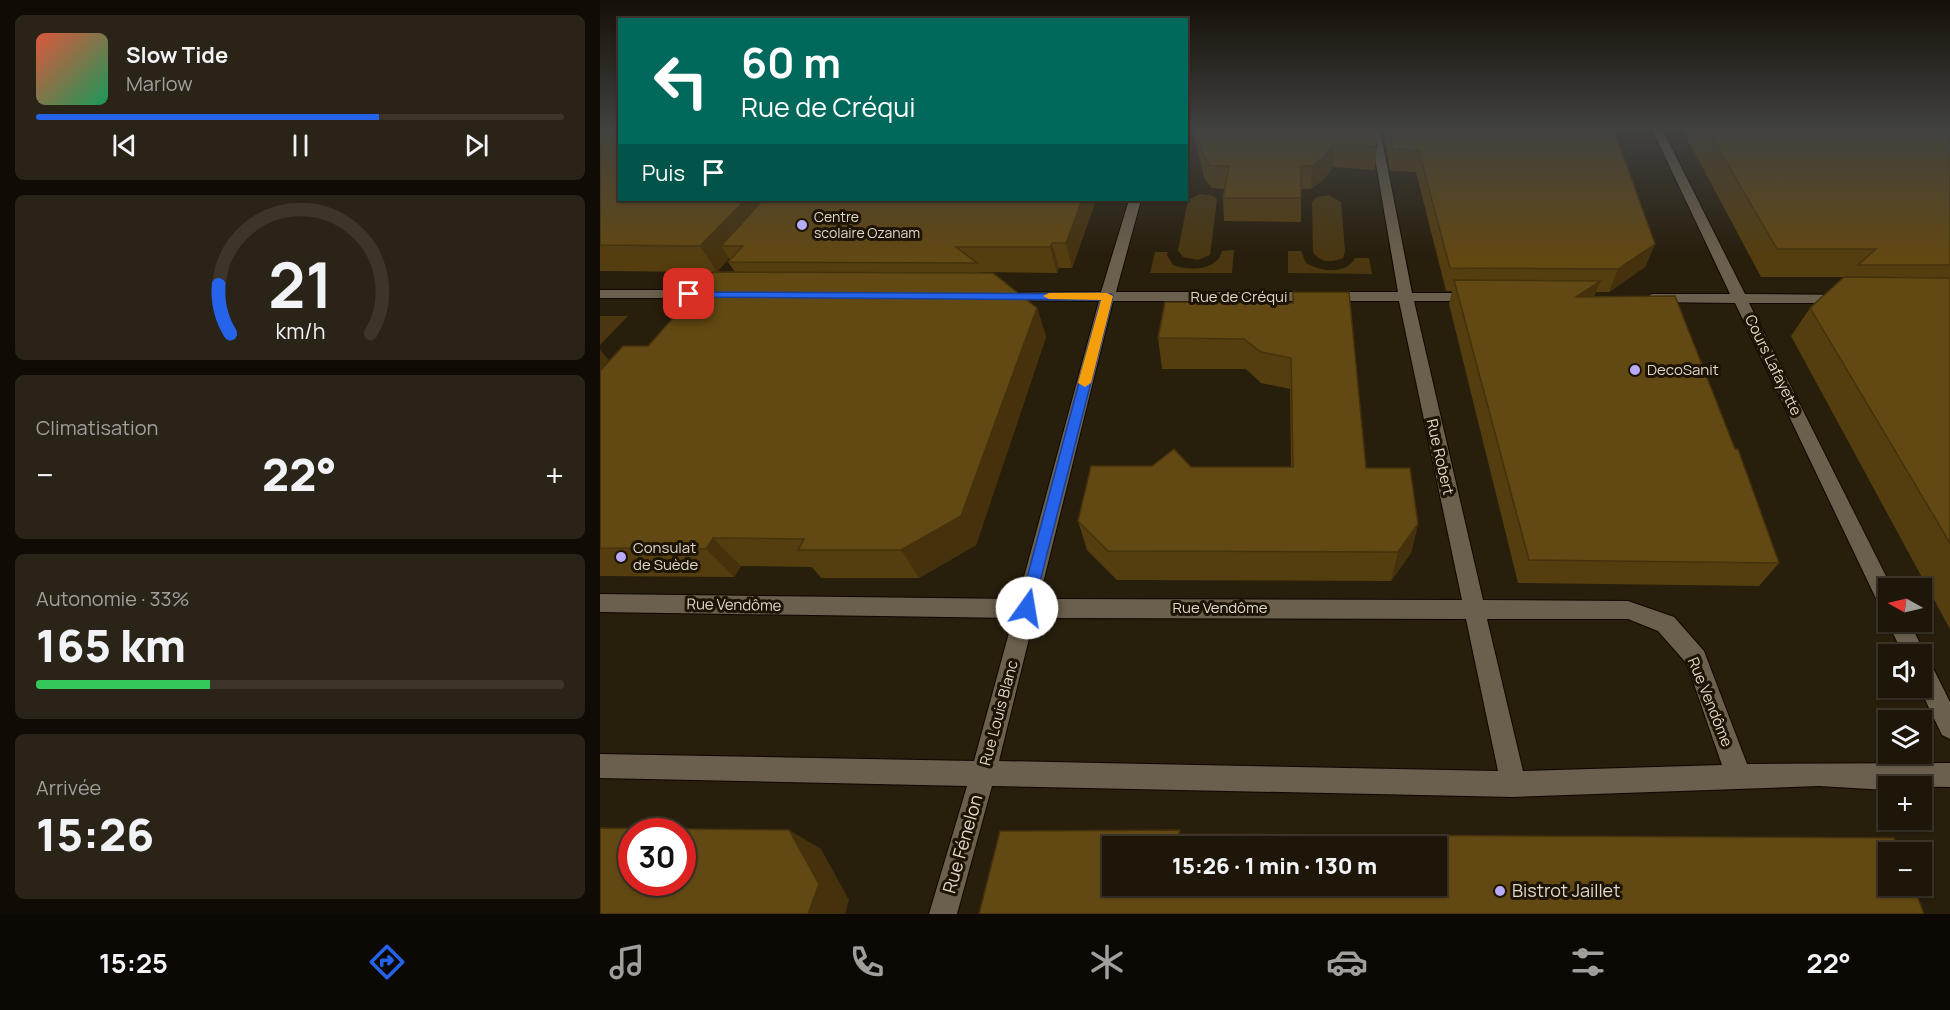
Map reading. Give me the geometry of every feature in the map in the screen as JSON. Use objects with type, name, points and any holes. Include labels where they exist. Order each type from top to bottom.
[{"type":"street","name":"Rue Robert","points":[[1383,172],[1405,297],[1514,784]]},
{"type":"street","name":"Cours Lafayette","points":[[1678,172],[1878,581]]},
{"type":"street","name":"Rue Louis Blanc","points":[[983,774],[1107,296],[1135,201]]},
{"type":"street","points":[[694,310],[721,279]]},
{"type":"street","points":[[600,294],[730,294]]},
{"type":"street","name":"Rue de Créqui","points":[[986,296],[1494,297]]},
{"type":"street","points":[[1632,298],[1859,299]]},
{"type":"street","name":"Rue Vendôme","points":[[600,603],[1027,608],[1628,610],[1666,624],[1696,658],[1739,777]]},
{"type":"street","points":[[1932,690],[1950,727]]},
{"type":"street","points":[[600,766],[1514,784],[1739,777],[1950,775]]},
{"type":"street","name":"Rue Fénelon","points":[[943,914],[983,774]]},
{"type":"shaded area","points":[[1200,194],[1214,196],[1217,200],[1210,255],[1198,260],[1183,257],[1178,250],[1188,200]]},
{"type":"shaded area","points":[[1329,195],[1341,202],[1345,251],[1343,258],[1334,261],[1322,260],[1313,252],[1312,202],[1317,197]]},
{"type":"shaded area","points":[[1234,250],[1232,273],[1150,273],[1155,252],[1168,252],[1167,255],[1173,265],[1202,268],[1209,266],[1219,258],[1222,251]]},
{"type":"shaded area","points":[[1288,251],[1301,251],[1306,263],[1326,270],[1346,267],[1355,258],[1369,258],[1372,274],[1288,273]]},
{"type":"shaded area","points":[[600,316],[628,316],[600,345]]},
{"type":"building","points":[[600,172],[618,172],[618,201],[744,201],[700,246],[600,245]]},
{"type":"building","points":[[1228,172],[1301,172],[1301,198],[1223,198]]},
{"type":"building","points":[[1424,172],[1629,172],[1655,244],[1618,269],[1450,268]]},
{"type":"building","points":[[1732,172],[1950,172],[1950,265],[1858,265],[1876,249],[1777,249]]},
{"type":"building","points":[[762,201],[1082,201],[1066,243],[1052,243],[1050,247],[956,247],[977,263],[728,262],[743,246],[721,246]]},
{"type":"building","points":[[714,272],[993,273],[1037,308],[961,516],[901,550],[798,550],[804,539],[713,538],[706,549],[600,548],[600,371],[623,346],[648,346]]},
{"type":"building","points":[[1844,277],[1950,278],[1950,543],[1810,308]]},
{"type":"building","points":[[1454,280],[1600,281],[1576,297],[1675,296],[1735,449],[1738,449],[1779,563],[1529,560]]},
{"type":"building","points":[[1293,292],[1349,292],[1366,468],[1410,468],[1418,524],[1398,552],[1108,551],[1078,521],[1091,466],[1152,466],[1174,449],[1191,467],[1293,467],[1291,358],[1261,352],[1244,339],[1158,338],[1165,302],[1293,303]]},
{"type":"building","points":[[600,828],[618,828],[618,896],[696,896],[696,829],[789,830],[819,884],[808,914],[600,914]]},
{"type":"building","points":[[1180,830],[1179,834],[1894,838],[1896,842],[1878,842],[1878,896],[1917,896],[1924,914],[979,914],[1000,831]]},
{"type":"slow traffic","points":[[1049,296],[1107,296],[1085,383]]},
{"type":"place","name":"Centre scolaire Ozanam","points":[[802,225]]},
{"type":"place","name":"DecoSanit","points":[[1635,370]]},
{"type":"place","name":"Consulat de Suède","points":[[621,557]]},
{"type":"place","name":"Bistrot Jaillet","points":[[1500,891]]},
{"type":"route","points":[[689,294],[1107,296],[1027,608]]}]
